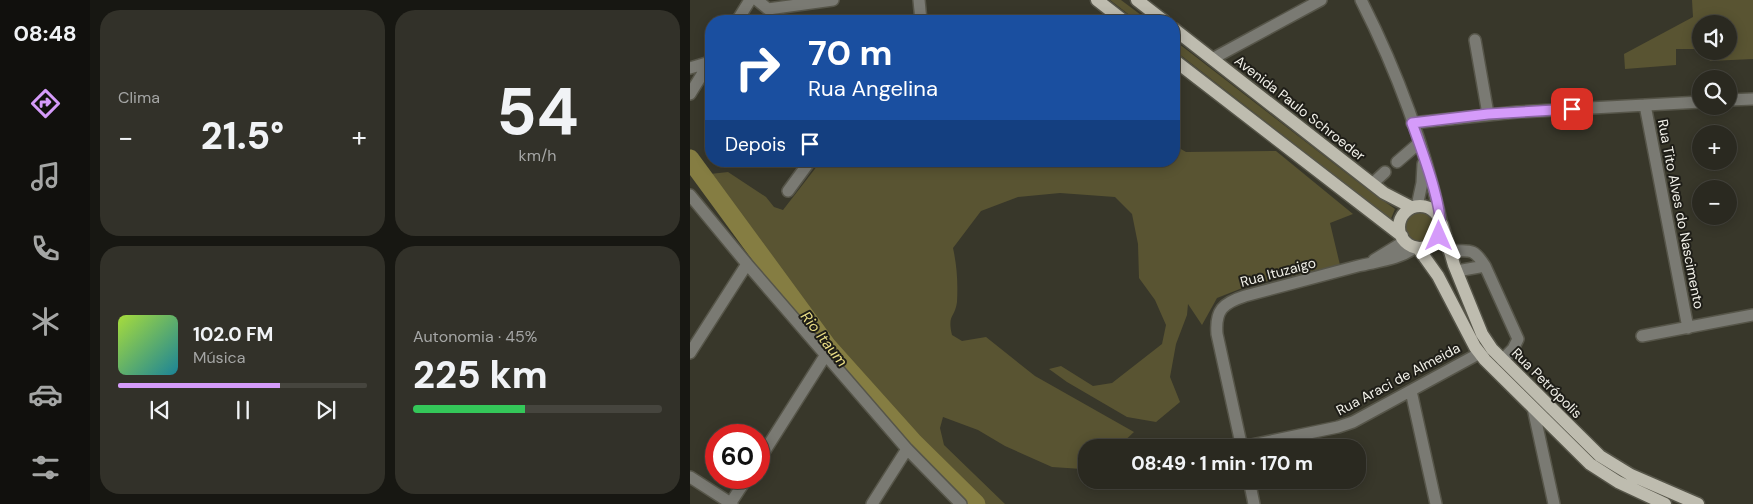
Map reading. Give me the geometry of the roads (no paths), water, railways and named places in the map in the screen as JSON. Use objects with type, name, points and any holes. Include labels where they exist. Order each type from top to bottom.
[{"type":"main road","points":[[1097,0],[1116,15]]},
{"type":"main road","points":[[1137,0],[1156,15]]},
{"type":"main road","name":"Avenida Paulo Schroeder","points":[[1180,34],[1372,184],[1390,197],[1414,206]]},
{"type":"main road","points":[[1180,65],[1403,239],[1417,248],[1424,248],[1435,242],[1442,230],[1441,222],[1434,210],[1423,205],[1414,206],[1403,215],[1400,220],[1400,231],[1403,239]]},
{"type":"main road","name":"Rua Petrópolis","points":[[1441,222],[1456,272],[1482,334],[1502,360],[1600,456],[1622,470],[1698,504]]},
{"type":"main road","name":"Rua Petrópolis","points":[[1417,248],[1438,276],[1480,353],[1533,408],[1590,464],[1618,482],[1665,504]]},
{"type":"street","points":[[740,15],[750,0]]},
{"type":"street","points":[[757,0],[768,9],[832,0]]},
{"type":"street","points":[[919,0],[920,15]]},
{"type":"street","points":[[1212,59],[1320,0]]},
{"type":"street","name":"Rua Petrópolis","points":[[1361,0],[1392,65],[1424,157],[1441,222]]},
{"type":"street","points":[[1475,40],[1488,114]]},
{"type":"street","points":[[690,68],[705,63]]},
{"type":"street","points":[[690,94],[705,70]]},
{"type":"street","points":[[1737,100],[1753,99]]},
{"type":"street","points":[[1412,123],[1488,114],[1692,102]]},
{"type":"street","name":"Rua Tito Alves do Nascimento","points":[[1645,105],[1688,328]]},
{"type":"street","points":[[1397,162],[1419,143]]},
{"type":"street","name":"Rua Petrópolis","points":[[1414,206],[1422,183],[1424,157]]},
{"type":"street","points":[[788,190],[805,167]]},
{"type":"street","points":[[1372,184],[1385,172]]},
{"type":"street","points":[[690,195],[907,449],[961,504]]},
{"type":"street","name":"Rua Ituzaigo","points":[[1366,264],[1384,255],[1403,239]]},
{"type":"street","name":"Rua Ituzaigo","points":[[1240,439],[1216,322],[1219,314],[1230,302],[1245,296],[1366,264],[1398,258],[1417,248]]},
{"type":"street","points":[[1449,251],[1474,252],[1486,266],[1518,339],[1502,360]]},
{"type":"street","points":[[690,353],[747,264]]},
{"type":"street","points":[[1456,272],[1486,266]]},
{"type":"street","points":[[1642,336],[1753,315]]},
{"type":"street","name":"Rua Araci de Almeida","points":[[1280,439],[1338,427],[1367,415],[1480,353]]},
{"type":"street","points":[[770,443],[826,356]]},
{"type":"street","points":[[1412,391],[1436,504]]},
{"type":"street","points":[[1533,408],[1554,504]]},
{"type":"street","points":[[872,504],[907,449]]},
{"type":"street","points":[[690,477],[731,504],[740,489]]},
{"type":"street","points":[[1251,489],[1254,504]]},
{"type":"waterway","name":"Rio Itaum","points":[[690,159],[827,346],[914,443],[976,504]]}]
